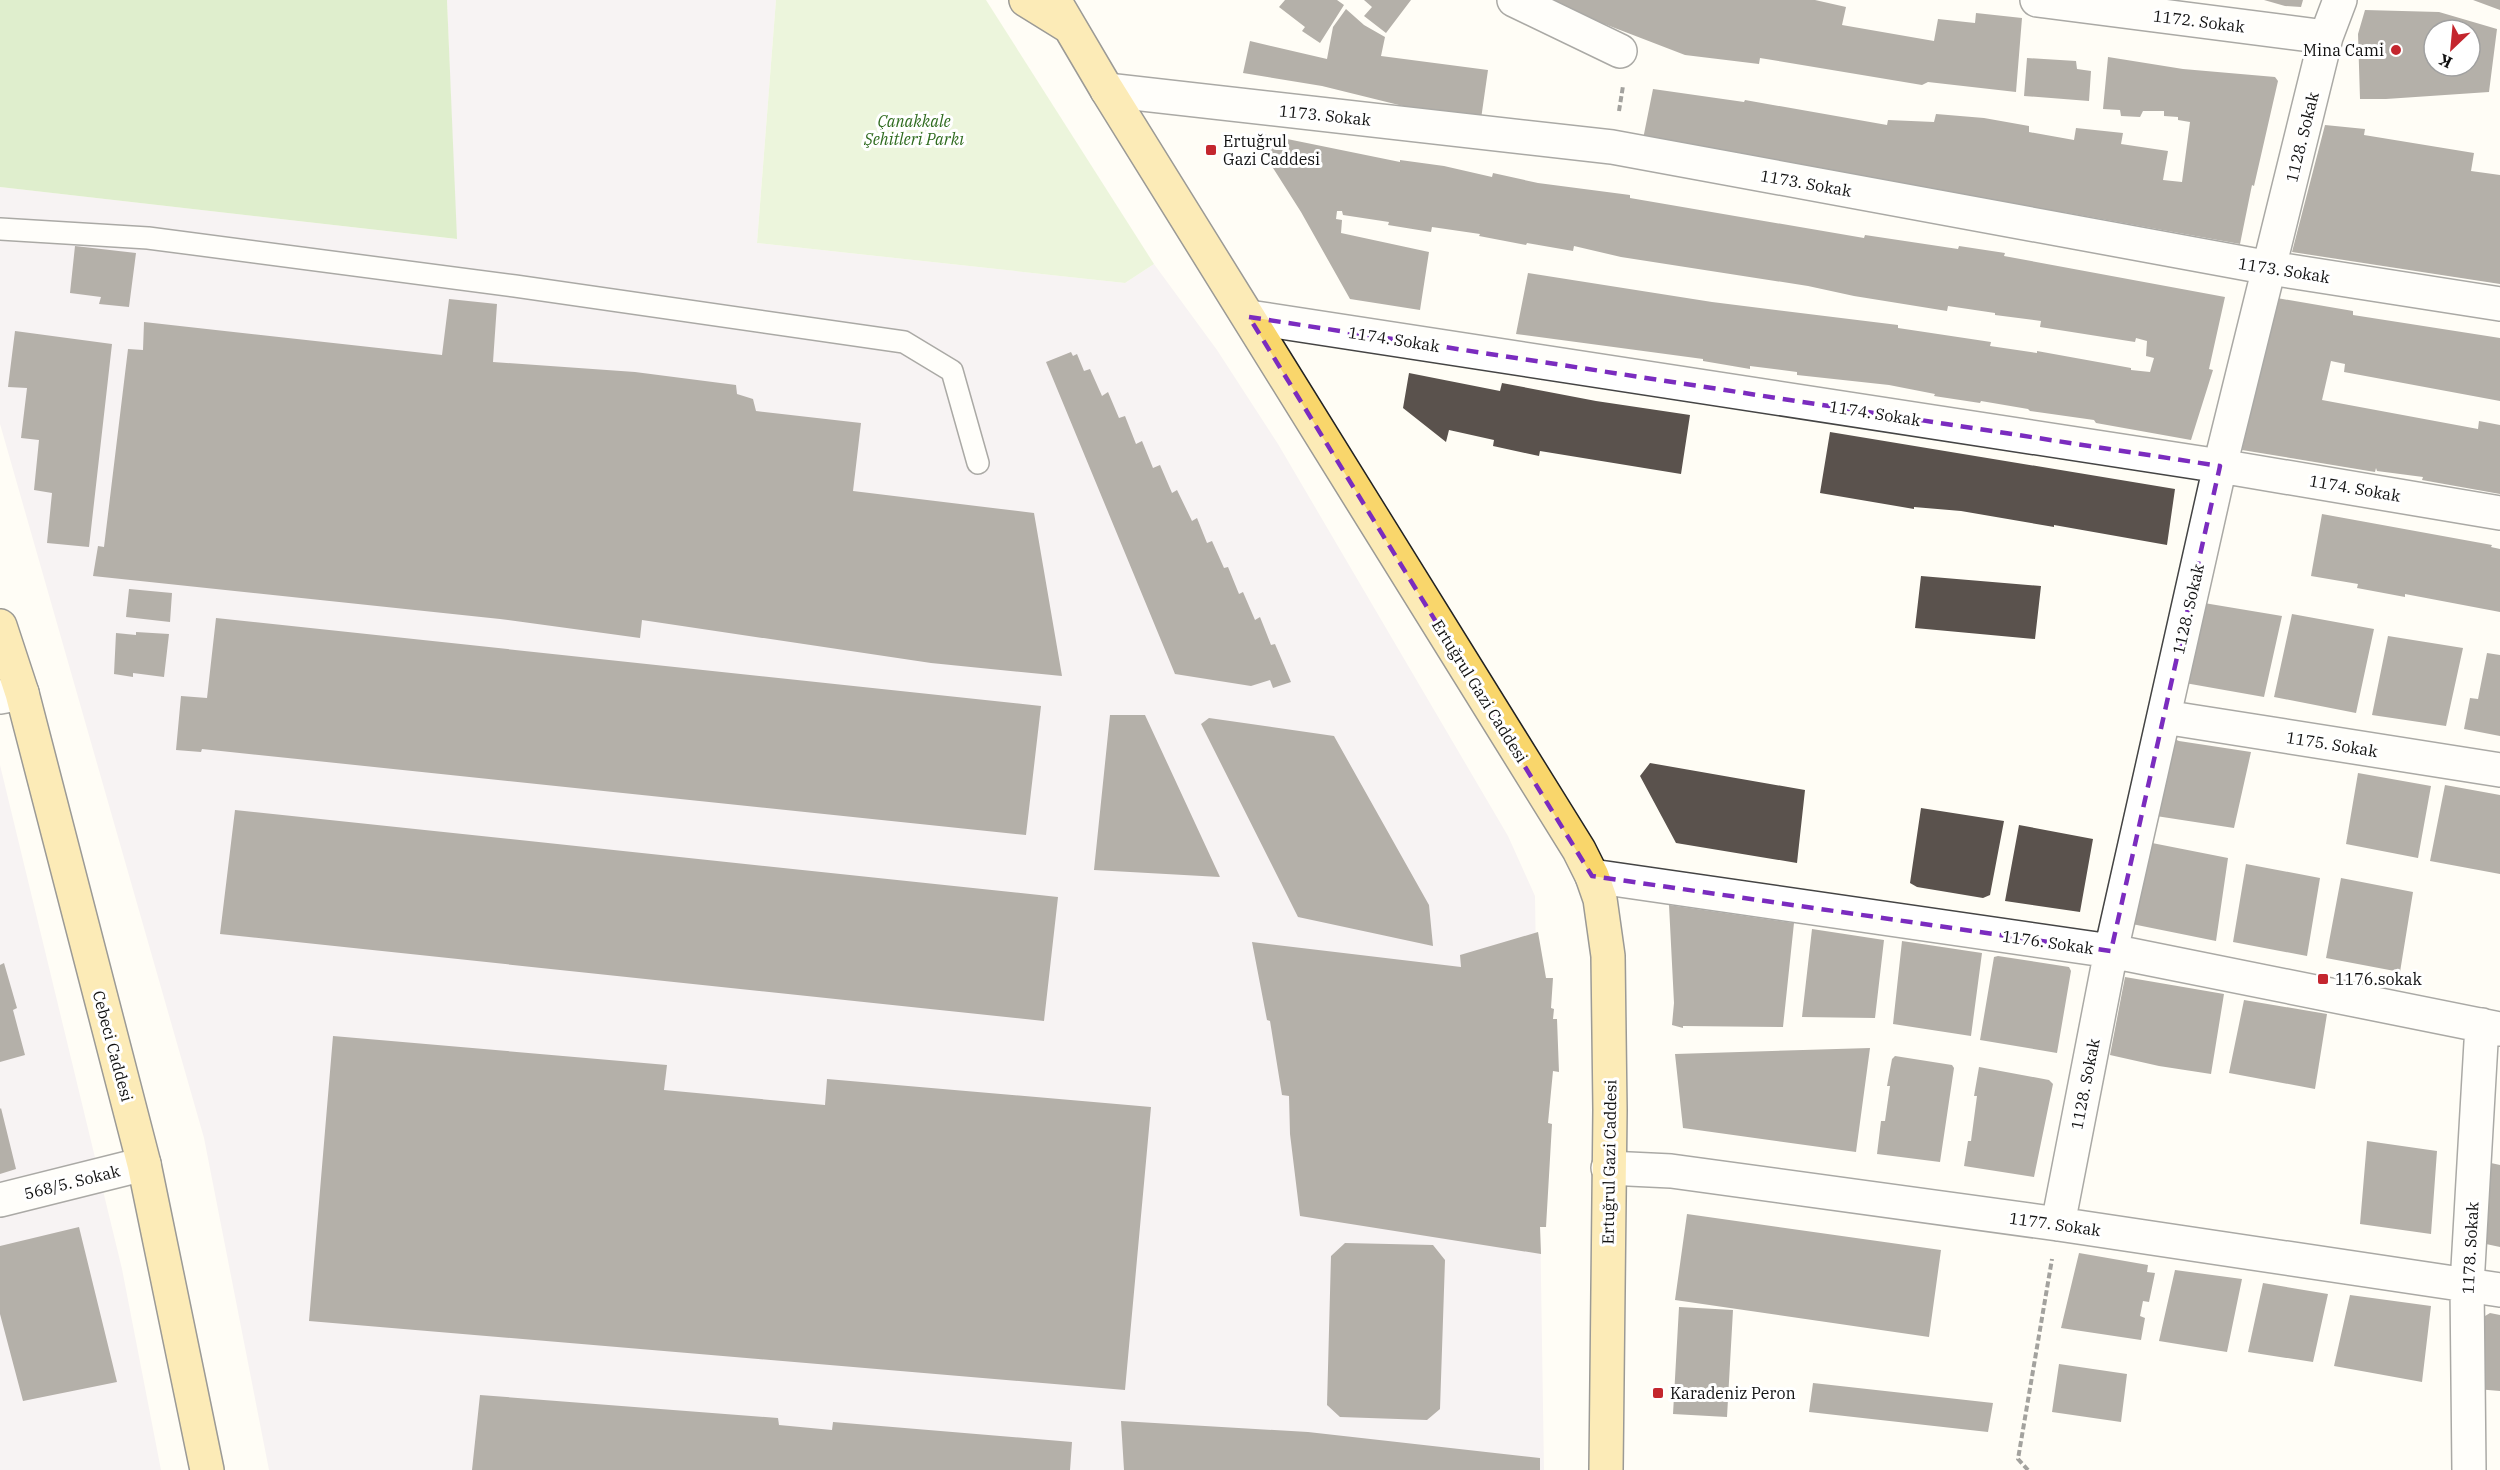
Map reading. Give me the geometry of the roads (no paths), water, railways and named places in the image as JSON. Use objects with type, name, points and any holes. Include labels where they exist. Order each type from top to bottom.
[{"type":"main road","points":[[1026,0],[1061,13]]},
{"type":"main road","name":"Ertuğrul Gazi Caddesi","points":[[1061,13],[1579,850],[1592,876],[1600,899],[1608,956],[1610,1110],[1606,1470]]},
{"type":"main road","name":"Cebeci Caddesi","points":[[0,626],[11,695],[144,1164],[207,1470]]},
{"type":"street","points":[[1514,0],[1620,51]]},
{"type":"street","name":"1172. Sokak","points":[[2037,0],[2326,37]]},
{"type":"street","name":"1128. Sokak","points":[[2058,1224],[2111,951],[2220,466],[2326,37],[2340,0]]},
{"type":"street","name":"1173. Sokak","points":[[1107,90],[1612,147],[2270,268],[2500,304]]},
{"type":"street","name":"1174. Sokak","points":[[1249,317],[2220,466],[2500,513]]},
{"type":"street","name":"1175. Sokak","points":[[2164,717],[2500,771]]},
{"type":"street","name":"1176. Sokak","points":[[1592,876],[2111,951],[2491,1027]]},
{"type":"street","name":"1178. Sokak","points":[[2469,1470],[2467,1285],[2491,1027]]},
{"type":"street","name":"568/5. Sokak","points":[[0,1200],[144,1164]]},
{"type":"street","name":"1177. Sokak","points":[[1608,1168],[1671,1171],[2058,1224],[2500,1290]]},
{"type":"lane","points":[[0,230],[148,238],[515,286],[904,342],[952,371],[978,463]]},
{"type":"place","name":"Mina Cami","points":[[2396,50]]},
{"type":"place","name":"Ertuğrul Gazi Caddesi","points":[[1211,150]]},
{"type":"place","name":"1176.sokak","points":[[2323,979]]},
{"type":"place","name":"Karadeniz Peron","points":[[1658,1393]]},
{"type":"park label","name":"Çanakkale Şehitleri Parkı","points":[[914,130]]}]
